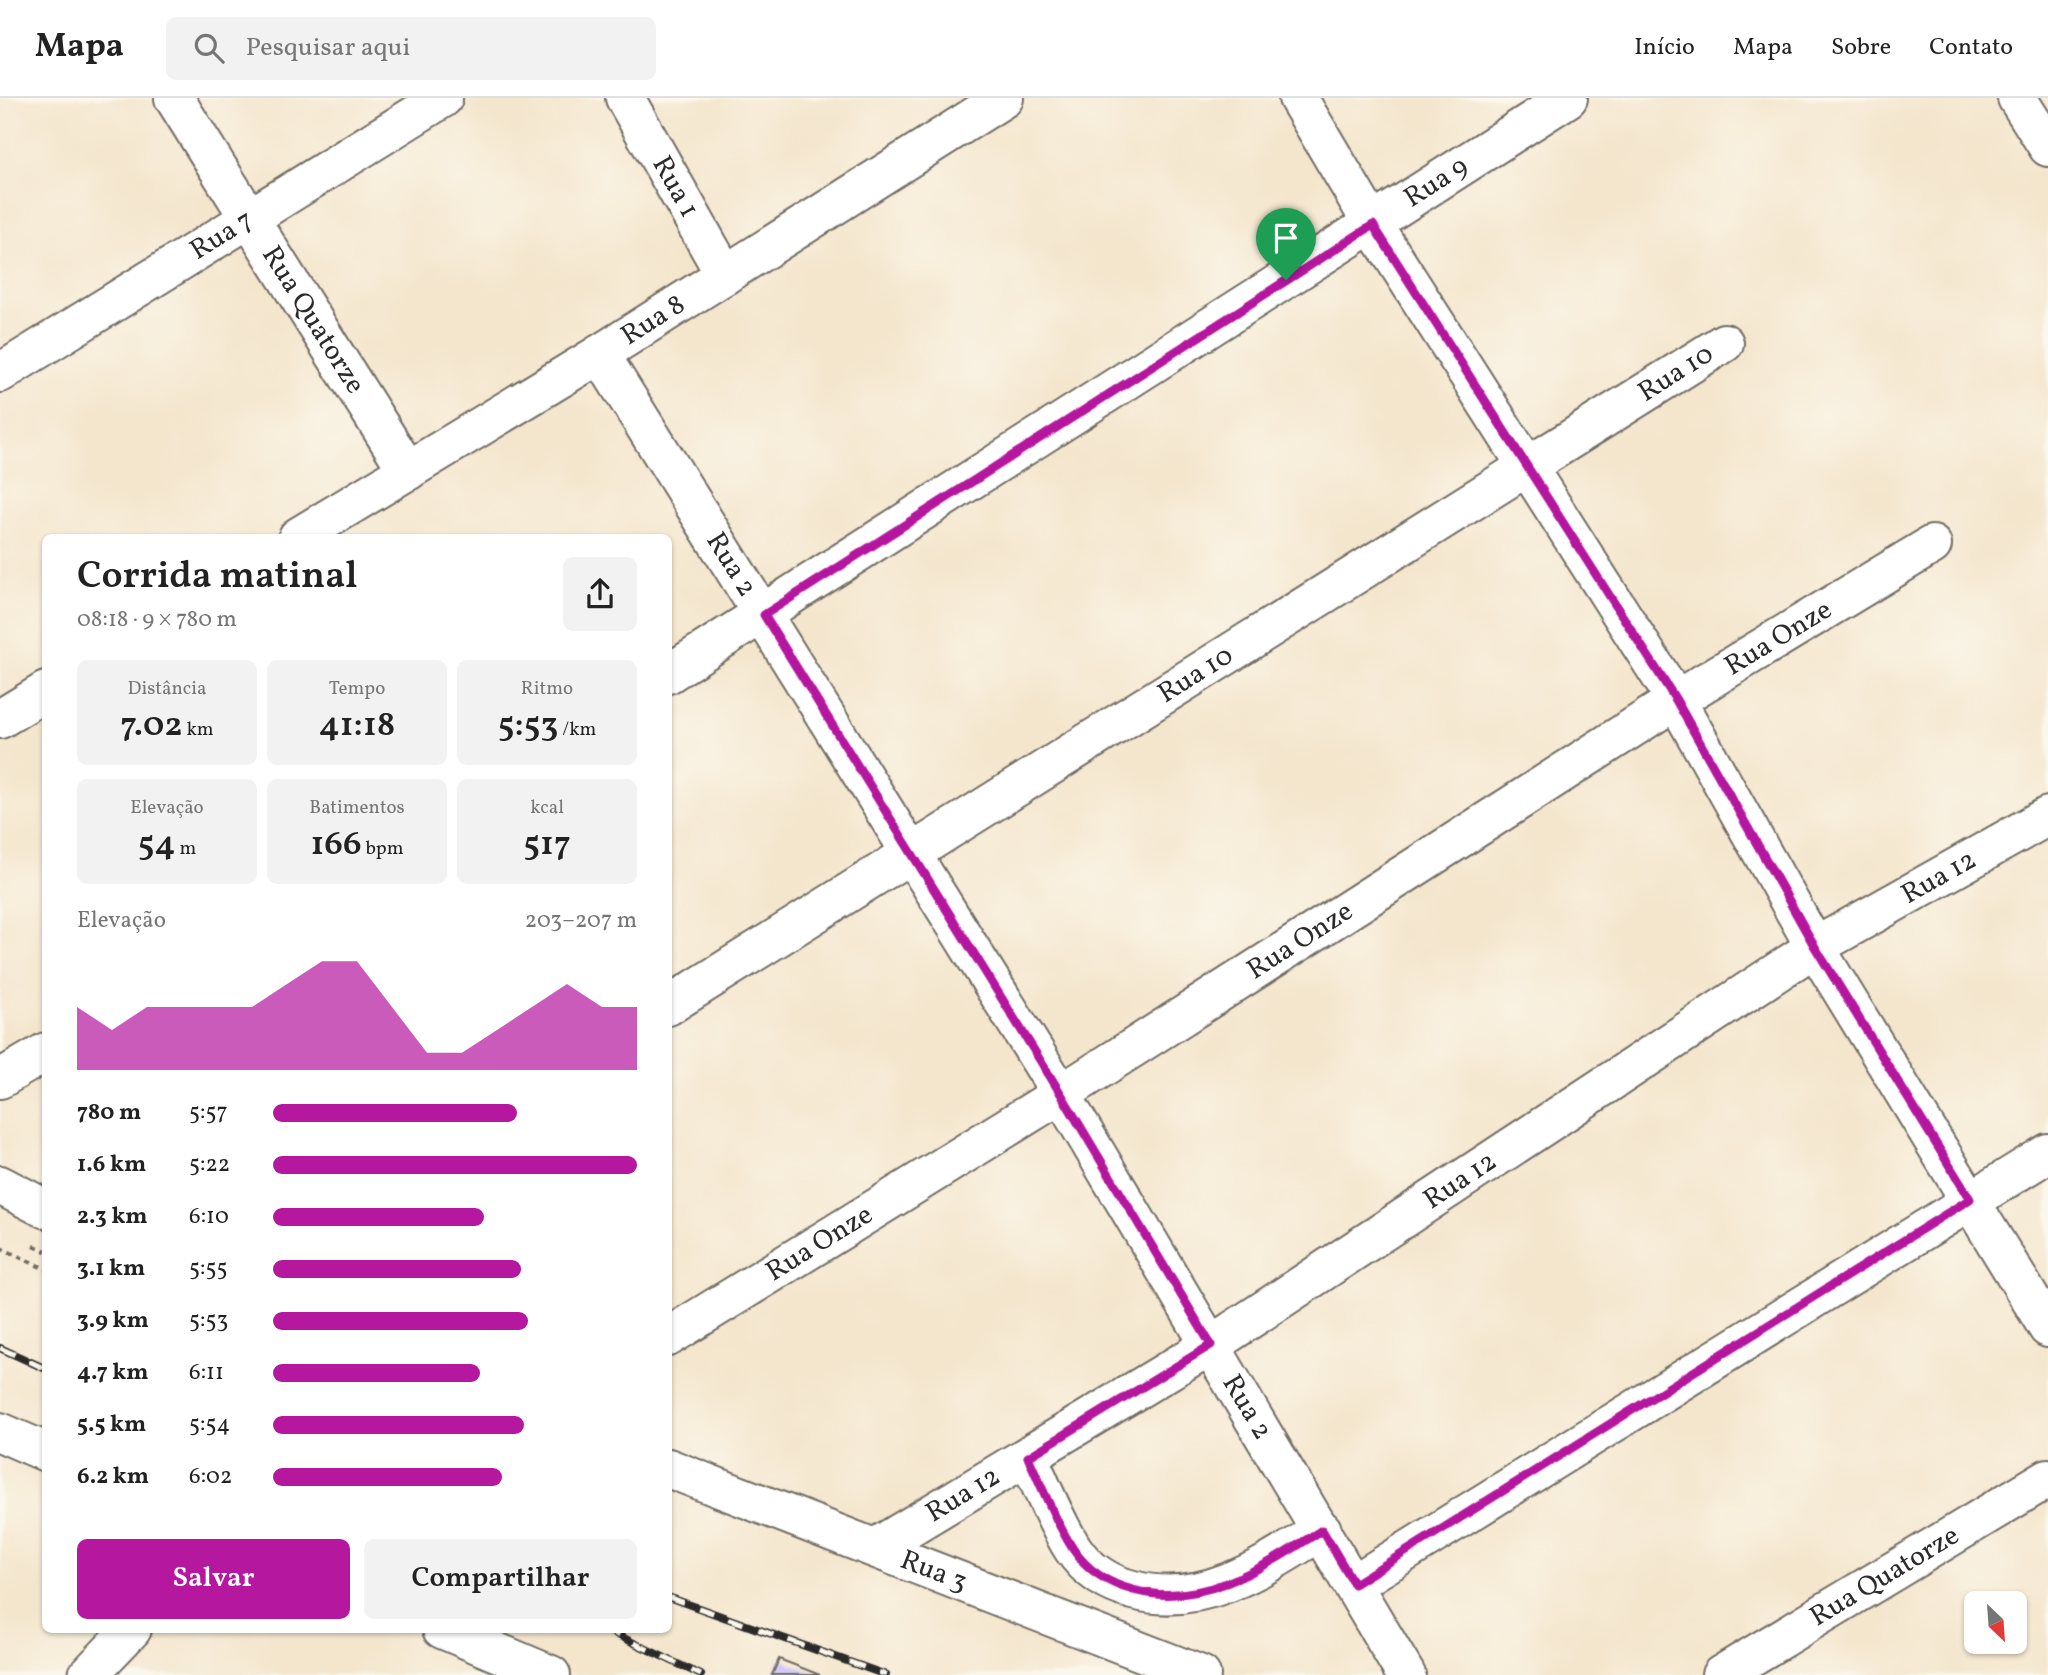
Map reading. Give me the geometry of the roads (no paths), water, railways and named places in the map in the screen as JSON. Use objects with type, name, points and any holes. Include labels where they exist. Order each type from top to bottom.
[{"type":"street","name":"Rua Quatorze","points":[[174,98],[408,471]]},
{"type":"street","name":"Rua 7","points":[[0,373],[443,98]]},
{"type":"street","name":"Rua 1","points":[[625,98],[725,275]]},
{"type":"street","name":"Rua 8","points":[[304,534],[600,354],[1004,98]]},
{"type":"street","points":[[1298,98],[1373,225],[1528,464],[1676,700],[1815,947],[2048,1328]]},
{"type":"street","name":"Rua 9","points":[[672,672],[1568,98]]},
{"type":"street","points":[[2017,98],[2048,146]]},
{"type":"street","name":"Rua 10","points":[[672,1004],[1724,343]]},
{"type":"street","name":"Rua 2","points":[[600,354],[1061,1094],[1406,1675]]},
{"type":"street","name":"Rua Onze","points":[[672,1335],[1061,1094],[1676,700],[1932,545]]},
{"type":"street","points":[[0,719],[42,693]]},
{"type":"street","name":"Rua 12","points":[[875,1548],[1211,1345],[1815,947],[2048,816]]},
{"type":"street","points":[[0,1079],[42,1054]]},
{"type":"street","points":[[1354,1584],[2048,1153]]},
{"type":"street","points":[[0,1185],[42,1207]]},
{"type":"street","points":[[0,1432],[42,1450]]},
{"type":"street","points":[[1028,1457],[1073,1549],[1093,1571],[1118,1586],[1149,1594],[1180,1595],[1219,1586],[1260,1569],[1322,1530]]},
{"type":"street","name":"Rua 3","points":[[672,1470],[1201,1675]]},
{"type":"street","name":"Rua Quatorze","points":[[1721,1675],[2048,1478]]},
{"type":"street","points":[[88,1675],[128,1633]]},
{"type":"street","points":[[450,1633],[531,1672]]},
{"type":"railway","points":[[0,1348],[42,1367]]},
{"type":"railway","points":[[672,1598],[886,1675]]},
{"type":"railway","points":[[613,1633],[701,1675]]}]
